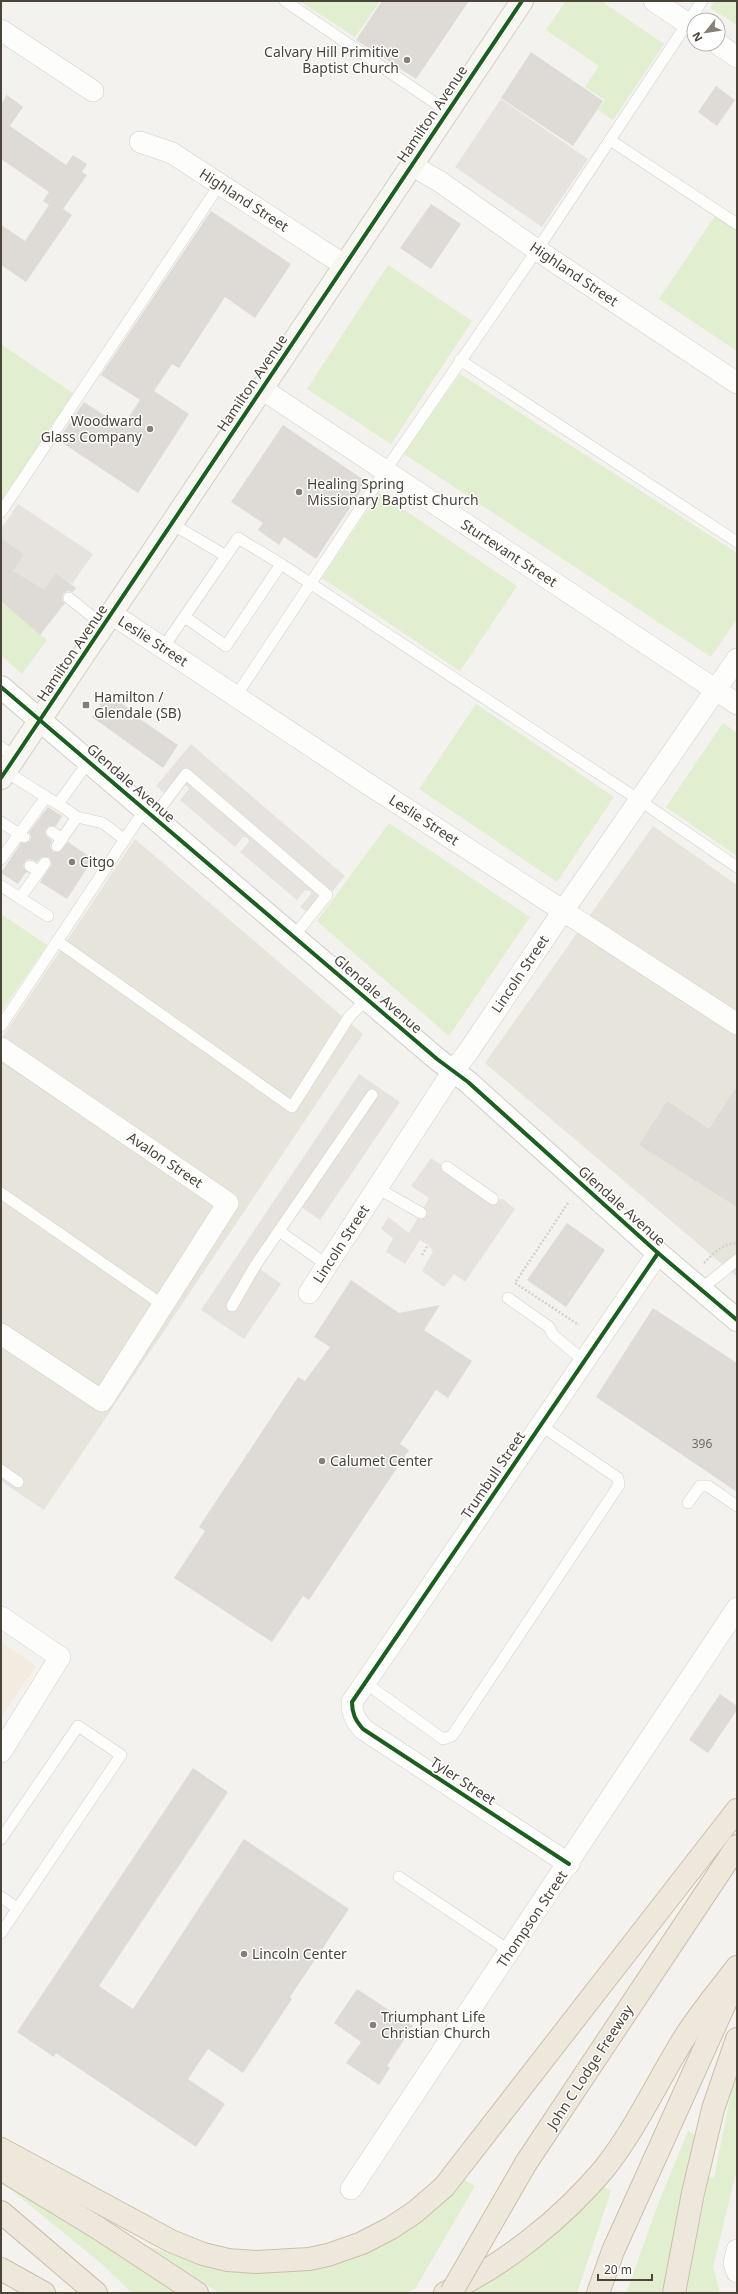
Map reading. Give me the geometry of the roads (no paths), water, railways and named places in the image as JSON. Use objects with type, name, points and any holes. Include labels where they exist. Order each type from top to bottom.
[{"type":"highway","points":[[1,2149],[138,2224],[203,2254],[228,2260],[256,2262],[308,2259],[328,2255],[362,2243],[416,2212],[444,2187],[737,1810]]},
{"type":"highway","name":"John C Lodge Freeway","points":[[451,2293],[526,2164],[737,1846]]},
{"type":"highway","points":[[445,2293],[496,2264],[538,2233],[576,2199],[604,2168],[621,2144],[684,2038],[737,1967]]},
{"type":"highway","points":[[598,2293],[613,2251],[737,1976]]},
{"type":"highway","points":[[674,2293],[693,2193],[713,2109],[737,2039]]},
{"type":"highway","points":[[1,2169],[98,2228],[197,2293]]},
{"type":"highway","points":[[1,2212],[96,2293]]},
{"type":"highway","points":[[1,2269],[44,2293]]},
{"type":"main road","name":"Hamilton Avenue","points":[[5,763],[40,720],[108,620],[522,1]]},
{"type":"street","points":[[654,1],[686,23]]},
{"type":"street","points":[[1,30],[93,91]]},
{"type":"street","points":[[726,49],[737,57]]},
{"type":"street","name":"Highland Street","points":[[140,142],[172,153],[344,265]]},
{"type":"street","name":"Highland Street","points":[[411,165],[439,181],[537,250],[737,383]]},
{"type":"street","name":"Sturtevant Street","points":[[262,389],[737,704]]},
{"type":"street","name":"Leslie Street","points":[[108,620],[163,648],[737,1024]]},
{"type":"street","name":"Lincoln Street","points":[[309,1293],[453,1070],[468,1052],[563,911],[737,659]]},
{"type":"street","name":"Glendale Avenue","points":[[1,687],[367,999],[453,1070],[658,1253],[737,1320]]},
{"type":"street","name":"Avalon Street","points":[[1,1048],[228,1203],[163,1305]]},
{"type":"street","name":"Trumbull Street","points":[[352,1711],[352,1702],[364,1682],[658,1253]]},
{"type":"street","points":[[1,1334],[102,1401],[163,1305]]},
{"type":"street","name":"Thompson Street","points":[[351,2188],[569,1864],[737,1608]]},
{"type":"street","points":[[1,1617],[60,1657],[1,1752]]},
{"type":"street","name":"Tyler Street","points":[[352,1711],[356,1721],[363,1729],[569,1864]]},
{"type":"lane","points":[[285,1],[448,110]]},
{"type":"lane","points":[[697,12],[702,1]]},
{"type":"lane","points":[[236,696],[460,360],[537,250],[610,140],[686,33]]},
{"type":"lane","points":[[610,140],[737,224]]},
{"type":"lane","points":[[1,512],[220,184]]},
{"type":"lane","points":[[460,360],[737,542]]},
{"type":"lane","points":[[172,524],[226,556]]},
{"type":"lane","points":[[163,648],[238,538],[281,564],[639,800],[737,867]]},
{"type":"lane","points":[[185,617],[226,646],[281,564]]},
{"type":"lane","points":[[69,598],[108,620]]},
{"type":"lane","points":[[58,804],[89,761]]},
{"type":"lane","points":[[5,763],[46,797],[77,817],[103,823],[125,840]]},
{"type":"lane","points":[[1,1026],[125,840],[149,812],[186,774],[327,895],[294,936]]},
{"type":"lane","points":[[7,855],[22,836],[46,797]]},
{"type":"lane","points":[[52,832],[59,842],[77,817]]},
{"type":"lane","points":[[1,822],[22,836]]},
{"type":"lane","points":[[20,898],[38,867]]},
{"type":"lane","points":[[1,886],[48,916]]},
{"type":"lane","points":[[57,941],[292,1107],[349,1017],[367,999]]},
{"type":"lane","points":[[232,1306],[280,1231],[372,1095]]},
{"type":"lane","points":[[447,1167],[493,1199]]},
{"type":"lane","points":[[377,1188],[421,1213]]},
{"type":"lane","points":[[1,1194],[163,1305]]},
{"type":"lane","points":[[280,1231],[327,1265]]},
{"type":"lane","points":[[701,1289],[737,1260]]},
{"type":"lane","points":[[508,1298],[549,1327],[553,1335],[584,1361]]},
{"type":"lane","points":[[364,1682],[443,1739],[452,1736],[618,1485],[618,1478],[540,1425]]},
{"type":"lane","points":[[1,1470],[18,1482]]},
{"type":"lane","points":[[688,1503],[700,1486],[708,1486],[737,1506]]},
{"type":"lane","points":[[1,1839],[78,1726],[121,1755],[1,1933]]},
{"type":"lane","points":[[399,1877],[510,1951]]},
{"type":"lane","points":[[1,1897],[17,1908]]},
{"type":"place","name":"Calvary Hill Primitive Baptist Church","points":[[407,60]]},
{"type":"place","name":"Woodward Glass Company","points":[[150,429]]},
{"type":"place","name":"Healing Spring Missionary Baptist Church","points":[[299,492]]},
{"type":"place","name":"Hamilton / Glendale (SB)","points":[[86,705]]},
{"type":"place","name":"Citgo","points":[[72,862]]},
{"type":"place","name":"Calumet Center","points":[[322,1461]]},
{"type":"place","name":"Lincoln Center","points":[[244,1954]]},
{"type":"place","name":"Triumphant Life Christian Church","points":[[373,2025]]}]
